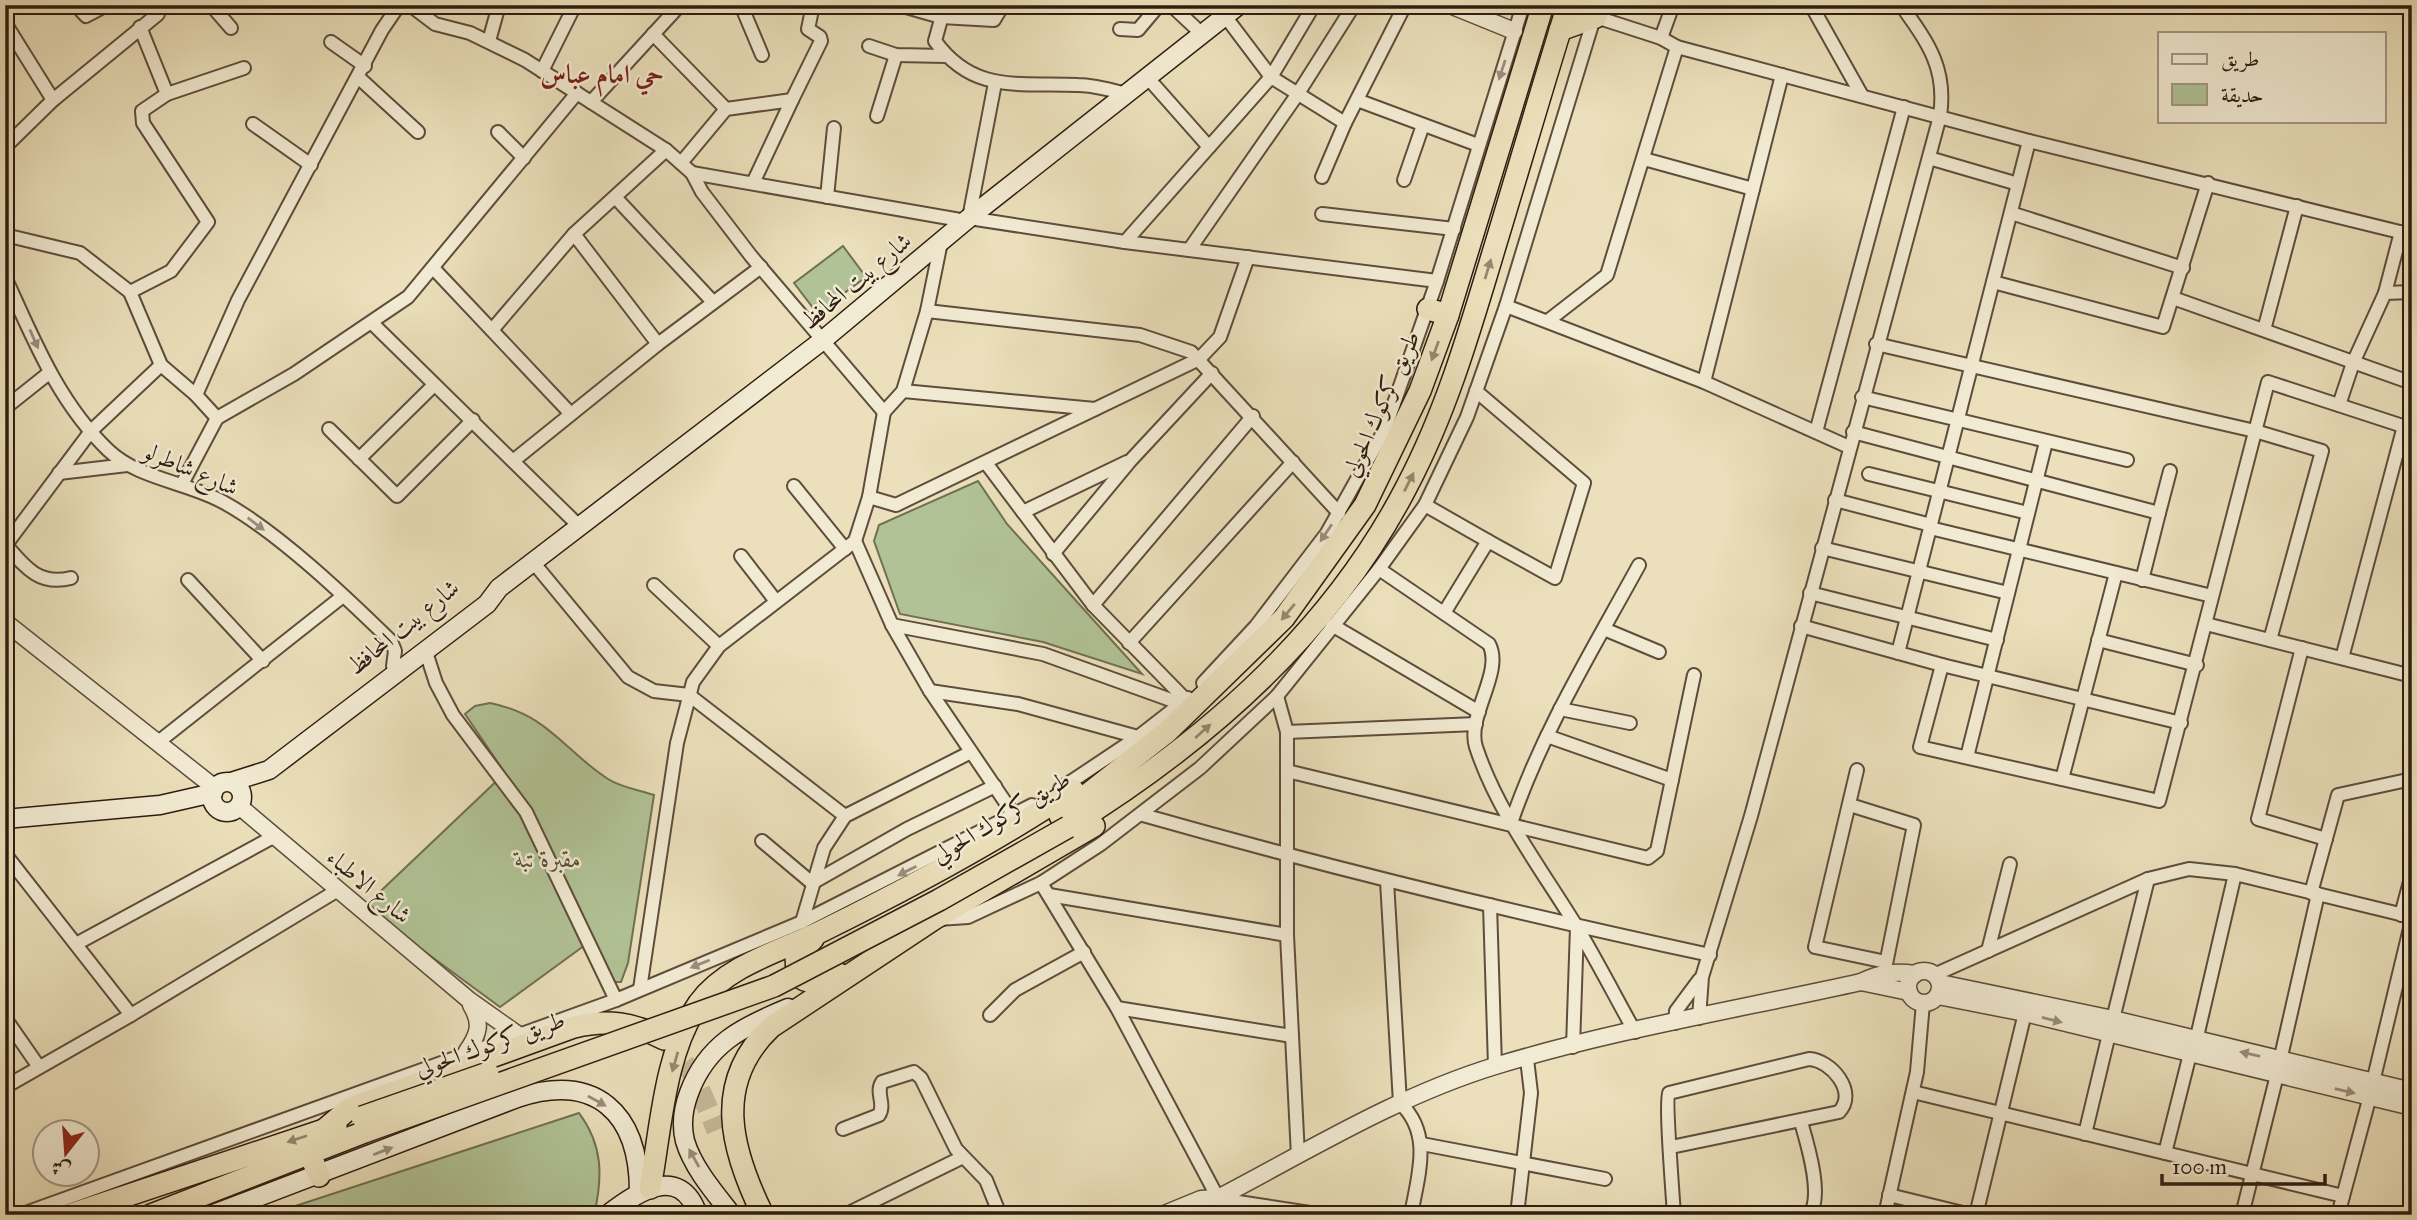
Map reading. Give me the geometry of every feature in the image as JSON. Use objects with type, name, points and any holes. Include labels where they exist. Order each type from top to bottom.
[{"type":"highway","name":"طريق كركوك الحولي","points":[[1064,821],[1167,732],[1284,618],[1302,581],[1365,505],[1420,391],[1438,312],[1477,186],[1543,5]]},
{"type":"highway","name":"طريق كركوك الحولي","points":[[151,1215],[310,1154],[364,1124],[765,975],[1130,789],[1181,751],[1307,634],[1388,519],[1421,459],[1456,376],[1568,5]]},
{"type":"highway","points":[[1560,30],[1597,8]]},
{"type":"highway","points":[[1365,505],[1388,519]]},
{"type":"highway","points":[[877,956],[824,980],[804,981],[795,971],[796,956],[850,908],[1023,821],[1138,746],[1167,732]]},
{"type":"highway","points":[[763,1215],[752,1192],[734,1134],[732,1109],[742,1063],[759,1038],[814,998],[934,919],[1051,853],[1119,810],[1167,774],[1181,751]]},
{"type":"highway","points":[[645,1190],[675,1061],[699,1004],[731,974],[823,930]]},
{"type":"highway","points":[[324,1130],[350,1108],[574,1027],[600,1022],[628,1023],[664,1039]]},
{"type":"highway","name":"طريق كركوك الحولي","points":[[69,1215],[324,1130],[364,1124]]},
{"type":"highway","points":[[717,1130],[750,1215]]},
{"type":"highway","points":[[310,1154],[319,1176]]},
{"type":"main road","name":"شارع بيت المحافظ","points":[[219,793],[229,812],[241,803],[269,770],[343,711],[358,704],[426,652],[492,599],[499,588],[823,340],[968,220],[1232,11]]},
{"type":"main road","name":"شارع بيت المحافظ","points":[[343,711],[352,699],[485,592],[499,588]]},
{"type":"main road","name":"شارع بيت المحافظ","points":[[5,819],[160,805],[219,793],[269,770]]},
{"type":"main road","points":[[219,793],[240,789],[241,803]]},
{"type":"main road","points":[[732,1215],[685,1141],[685,1105],[694,1079],[711,1053],[734,1032],[814,998]]},
{"type":"main road","points":[[211,1215],[319,1176],[517,1098],[558,1090],[579,1092],[599,1100],[616,1113],[629,1131],[637,1151],[645,1190]]},
{"type":"main road","points":[[607,1215],[645,1190],[664,1186],[682,1192],[692,1201],[698,1214],[719,1198]]},
{"type":"street","points":[[76,5],[86,16],[105,6]]},
{"type":"street","points":[[5,147],[53,100],[158,14],[158,5]]},
{"type":"street","points":[[211,5],[230,28]]},
{"type":"street","points":[[196,395],[238,300],[382,30],[399,5]]},
{"type":"street","points":[[410,5],[435,24],[489,41],[542,71],[666,150],[692,173],[714,209],[884,412]]},
{"type":"street","points":[[489,41],[499,5]]},
{"type":"street","points":[[542,71],[575,5]]},
{"type":"street","points":[[592,102],[680,5]]},
{"type":"street","points":[[741,5],[762,55]]},
{"type":"street","points":[[753,184],[821,41],[820,37],[808,29],[813,5]]},
{"type":"street","points":[[899,5],[995,20],[1003,5]]},
{"type":"street","points":[[1120,29],[1138,30],[1159,5]]},
{"type":"street","points":[[1171,5],[1202,34]]},
{"type":"street","points":[[1125,242],[1271,77],[1314,5]]},
{"type":"street","points":[[1189,250],[1297,96],[1354,5]]},
{"type":"street","points":[[1322,177],[1345,123],[1405,5]]},
{"type":"street","points":[[1450,5],[1514,31]]},
{"type":"street","points":[[20,1215],[467,1051],[616,1000],[802,922],[850,908],[1061,788],[1138,737],[1184,702],[1302,581],[1391,415],[1438,312],[1437,281],[1454,229],[1477,186],[1478,145],[1523,5]]},
{"type":"street","points":[[1661,38],[1673,5]]},
{"type":"street","points":[[1811,5],[1861,94]]},
{"type":"street","points":[[1699,1018],[1702,976],[1940,116],[1944,91],[1941,73],[1935,58],[1901,5]]},
{"type":"street","points":[[934,919],[968,917],[1041,883],[1143,815],[1223,749],[1277,696],[1425,505],[1476,391],[1506,306],[1597,8],[1677,47],[2029,141],[2406,234],[2385,293],[2353,363],[2339,405]]},
{"type":"street","points":[[943,11],[935,41],[946,56],[972,74],[995,83],[1016,86],[1083,85],[1126,94]]},
{"type":"street","points":[[1232,11],[1271,77],[1297,96],[1345,123]]},
{"type":"street","points":[[5,23],[53,100]]},
{"type":"street","points":[[139,27],[167,94]]},
{"type":"street","points":[[653,34],[726,109]]},
{"type":"street","points":[[331,42],[418,132]]},
{"type":"street","points":[[869,46],[896,55],[946,56]]},
{"type":"street","points":[[1549,320],[1607,275],[1677,47]]},
{"type":"street","points":[[877,116],[896,55]]},
{"type":"street","points":[[130,292],[171,271],[208,222],[143,123],[142,111],[167,94],[244,68]]},
{"type":"street","points":[[1704,382],[1782,75]]},
{"type":"street","points":[[1147,77],[1209,147]]},
{"type":"street","points":[[968,220],[995,83]]},
{"type":"street","points":[[182,484],[217,418],[372,323],[408,297],[434,269],[577,93]]},
{"type":"street","points":[[681,163],[726,109],[792,100]]},
{"type":"street","points":[[1357,100],[1478,145]]},
{"type":"street","points":[[1816,432],[1904,107]]},
{"type":"street","points":[[253,124],[310,164]]},
{"type":"street","points":[[1404,180],[1423,125]]},
{"type":"street","points":[[827,197],[834,128]]},
{"type":"street","points":[[498,132],[524,158]]},
{"type":"street","points":[[1898,653],[2029,141]]},
{"type":"street","points":[[492,330],[574,234],[666,150]]},
{"type":"street","points":[[1929,158],[2018,184]]},
{"type":"street","points":[[1644,159],[1753,189]]},
{"type":"street","points":[[692,173],[968,220],[1437,281]]},
{"type":"street","points":[[1993,282],[2163,327],[2208,183]]},
{"type":"street","points":[[615,197],[713,302]]},
{"type":"street","points":[[2264,330],[2297,206]]},
{"type":"street","points":[[2011,213],[2183,268]]},
{"type":"street","points":[[1322,214],[1454,229]]},
{"type":"street","points":[[574,234],[658,344]]},
{"type":"street","points":[[5,235],[80,253],[130,292],[161,366],[196,395],[217,418]]},
{"type":"street","points":[[640,989],[677,743],[688,695],[700,671],[719,646],[775,600],[850,545],[869,498],[884,412],[904,391],[927,311],[941,242]]},
{"type":"street","points":[[869,498],[896,505],[1199,359],[1220,337],[1248,257]]},
{"type":"street","points":[[513,461],[658,344],[761,267]]},
{"type":"street","points":[[434,269],[571,414]]},
{"type":"street","name":"شارع شاطرلو","points":[[5,277],[49,373],[108,450],[127,465],[182,484],[242,514],[343,596],[391,641],[396,651],[393,666]]},
{"type":"street","points":[[2385,293],[2412,292]]},
{"type":"street","points":[[2173,298],[2412,383]]},
{"type":"street","points":[[1506,306],[1549,320],[1704,382],[1849,447]]},
{"type":"street","points":[[927,311],[1140,335],[1191,352],[1253,416],[1339,513]]},
{"type":"street","points":[[372,323],[580,527]]},
{"type":"street","points":[[1877,344],[2255,431],[2322,451],[2270,640]]},
{"type":"street","points":[[71,578],[56,582],[31,573],[6,546],[91,431],[161,366]]},
{"type":"street","points":[[5,408],[49,373]]},
{"type":"street","points":[[1053,554],[1131,460],[1212,373]]},
{"type":"street","points":[[1942,665],[1920,747],[2159,801],[2197,665],[2212,596],[2268,382],[2408,428],[2342,658]]},
{"type":"street","points":[[359,459],[434,385]]},
{"type":"street","points":[[904,391],[1097,410]]},
{"type":"street","points":[[1425,505],[1555,578],[1584,483],[1476,391]]},
{"type":"street","points":[[1862,397],[2127,460]]},
{"type":"street","points":[[1093,605],[1253,416]]},
{"type":"street","points":[[329,429],[397,496],[473,420]]},
{"type":"street","points":[[1853,432],[2159,513]]},
{"type":"street","points":[[1967,757],[2046,442]]},
{"type":"street","points":[[1023,512],[1131,460]]},
{"type":"street","points":[[1129,643],[1293,462]]},
{"type":"street","points":[[986,463],[1093,605],[1184,702]]},
{"type":"street","points":[[59,473],[127,465]]},
{"type":"street","points":[[2142,580],[2170,471]]},
{"type":"street","points":[[1869,474],[2028,513]]},
{"type":"street","points":[[794,486],[850,545],[930,691],[1014,815]]},
{"type":"street","points":[[1835,499],[2019,550],[2212,596]]},
{"type":"street","points":[[1444,614],[1488,541]]},
{"type":"street","points":[[1822,548],[2008,593]]},
{"type":"street","points":[[741,556],[775,600]]},
{"type":"street","points":[[533,562],[628,677],[654,691],[688,695],[845,816]]},
{"type":"street","points":[[1511,823],[1523,788],[1560,709],[1639,565]]},
{"type":"street","points":[[1378,569],[1485,639],[1493,651],[1475,744],[1511,823],[1577,927],[1635,1032]]},
{"type":"street","points":[[2062,779],[2116,573]]},
{"type":"street","points":[[188,580],[263,662]]},
{"type":"street","points":[[654,585],[719,646]]},
{"type":"street","points":[[1810,593],[1997,639]]},
{"type":"street","points":[[157,743],[263,662],[343,596]]},
{"type":"street","points":[[5,622],[219,793]]},
{"type":"street","points":[[2206,624],[2412,676]]},
{"type":"street","points":[[892,625],[1043,654],[1184,702]]},
{"type":"street","points":[[1332,625],[1478,718]]},
{"type":"street","points":[[1801,626],[1942,665],[2181,723]]},
{"type":"street","points":[[1604,629],[1659,652]]},
{"type":"street","points":[[2098,640],[2197,665]]},
{"type":"street","points":[[2302,648],[2258,819],[2326,839]]},
{"type":"street","points":[[426,652],[436,683],[453,715],[526,812],[616,1000]]},
{"type":"street","points":[[1287,771],[1648,858],[1657,851],[1693,676]]},
{"type":"street","points":[[930,691],[1018,704],[1138,737]]},
{"type":"street","points":[[1277,696],[1287,732],[1287,935],[1298,1156]]},
{"type":"street","points":[[1560,709],[1630,723]]},
{"type":"street","points":[[1287,732],[1478,718]]},
{"type":"street","points":[[1547,736],[1672,780]]},
{"type":"street","points":[[802,922],[824,848],[845,816],[971,752]]},
{"type":"street","points":[[1857,770],[1815,947],[1885,968],[1915,974],[1925,971],[1934,989],[1885,1215]]},
{"type":"street","points":[[2242,1215],[2278,1068],[2314,893],[2338,795],[2412,779]]},
{"type":"street","points":[[812,883],[907,829],[995,786]]},
{"type":"street","name":"شارع الاطباء","points":[[241,803],[275,836],[469,1000],[517,1034]]},
{"type":"street","points":[[1205,1215],[1218,1198],[1399,1103],[1495,1066],[1861,982],[1885,968],[1914,825],[1850,805]]},
{"type":"street","points":[[1143,815],[1387,881],[1577,927],[1710,954]]},
{"type":"street","points":[[76,944],[275,836]]},
{"type":"street","points":[[762,841],[812,883]]},
{"type":"street","points":[[5,855],[131,1015]]},
{"type":"street","points":[[1988,951],[2010,863]]},
{"type":"street","points":[[1915,974],[1909,982],[1909,992],[1914,1000],[1988,951],[2148,879],[2189,869],[2235,874],[2408,917]]},
{"type":"street","points":[[2165,1153],[2235,874]]},
{"type":"street","points":[[2338,1215],[2372,1089],[2408,917],[2412,874]]},
{"type":"street","points":[[2085,1134],[2148,879]]},
{"type":"street","points":[[1387,881],[1399,1103],[1417,1125],[1422,1144],[1412,1215]]},
{"type":"street","points":[[1041,883],[1118,1008],[1218,1198],[1244,1215]]},
{"type":"street","points":[[5,1087],[131,1015],[338,890]]},
{"type":"street","points":[[1049,895],[1287,935]]},
{"type":"street","points":[[1490,905],[1495,1066]]},
{"type":"street","points":[[1573,1047],[1577,927]]},
{"type":"street","points":[[990,1014],[1015,990],[1084,953]]},
{"type":"street","points":[[1675,1023],[1678,1008],[1702,976]]},
{"type":"street","points":[[1861,982],[1909,992]]},
{"type":"street","points":[[1934,989],[2111,1026],[2372,1089],[2412,1091]]},
{"type":"street","points":[[1934,989],[2025,1013],[2111,1026]]},
{"type":"street","points":[[467,1051],[477,1035],[479,1023],[469,1000]]},
{"type":"street","points":[[1118,1008],[1292,1036]]},
{"type":"street","points":[[1889,1195],[1973,1215],[2025,1013]]},
{"type":"street","points":[[5,1018],[39,1067]]},
{"type":"street","points":[[1517,1215],[1531,1084],[1527,1059]]},
{"type":"street","points":[[1671,1147],[1839,1112],[1844,1105],[1840,1079],[1819,1060],[1804,1060],[1669,1093],[1665,1102],[1671,1147],[1674,1215]]},
{"type":"street","points":[[844,1129],[879,1115],[882,1107],[878,1090],[882,1082],[914,1072],[921,1078],[963,1157],[980,1171],[1000,1215]]},
{"type":"street","points":[[2372,1089],[2412,1107]]},
{"type":"street","points":[[1913,1092],[2343,1196]]},
{"type":"street","points":[[1801,1122],[1813,1177],[1813,1209],[1809,1215]]},
{"type":"street","points":[[1422,1144],[1605,1179]]},
{"type":"street","points":[[845,1215],[963,1157]]},
{"type":"street","points":[[1162,1215],[1201,1199],[1218,1198],[1323,1215]]},
{"type":"green space","points":[[843,246],[866,277],[817,313],[794,283]]},
{"type":"green space","points":[[978,481],[1007,524],[1142,674],[1043,642],[900,614],[874,541],[879,525]]},
{"type":"green space","name":"مقبرة تبة","points":[[490,703],[510,708],[541,724],[592,768],[613,782],[654,795],[628,963],[621,982],[613,982],[592,940],[500,1007],[364,907],[505,773],[465,714],[475,706]]},
{"type":"green space","points":[[579,1113],[593,1137],[599,1162],[599,1188],[594,1215],[268,1215]]},
{"type":"tunnel","points":[[665,1039],[693,1074],[717,1130]]},
{"type":"district","name":"حي امام عباس","points":[[602,74]]}]
